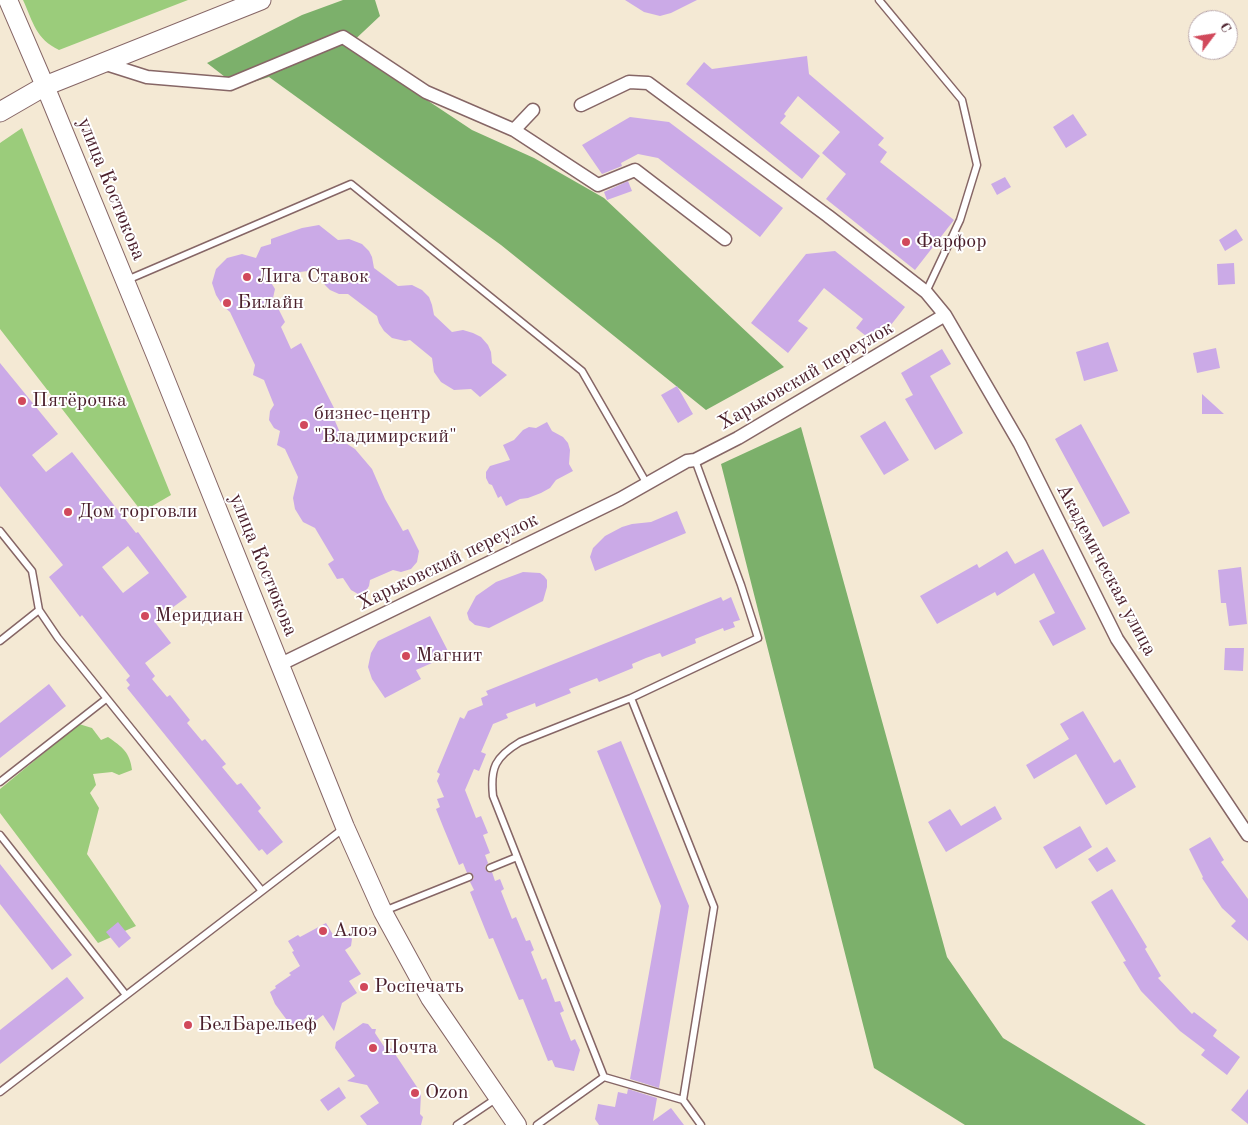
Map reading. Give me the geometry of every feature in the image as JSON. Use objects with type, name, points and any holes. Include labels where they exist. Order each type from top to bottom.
[{"type":"main road","name":"улица Костюкова","points":[[8,0],[46,86],[126,281],[345,827],[383,912],[430,998],[517,1125]]},
{"type":"main road","points":[[0,112],[46,86],[254,1]]},
{"type":"street","points":[[103,63],[146,77],[230,84],[343,37],[426,92],[514,130],[598,185],[635,170],[725,239]]},
{"type":"street","points":[[581,105],[629,82],[648,83],[820,210],[926,292],[945,315]]},
{"type":"street","points":[[514,130],[533,110]]},
{"type":"street","name":"Харьковский переулок","points":[[281,664],[620,499],[687,461],[695,460],[762,425],[945,315]]},
{"type":"street","name":"Академическая улица","points":[[945,315],[1020,444],[1117,639],[1248,835]]},
{"type":"lane","points":[[879,0],[962,100],[977,165],[960,220],[926,292]]},
{"type":"lane","points":[[126,281],[351,184],[582,371],[647,484]]},
{"type":"lane","points":[[604,1077],[493,796],[491,780],[495,764],[505,751],[520,742],[631,698],[758,638],[741,585],[695,460]]},
{"type":"lane","points":[[0,531],[32,571],[38,610],[58,638],[262,891]]},
{"type":"lane","points":[[0,641],[38,610]]},
{"type":"lane","points":[[0,782],[106,698]]},
{"type":"lane","points":[[631,698],[714,907],[683,1100]]},
{"type":"lane","points":[[0,1092],[345,827]]},
{"type":"lane","points":[[0,835],[126,995]]},
{"type":"lane","points":[[490,868],[517,857]]},
{"type":"lane","points":[[383,912],[469,877]]},
{"type":"lane","points":[[604,1077],[683,1100],[701,1125]]},
{"type":"lane","points":[[536,1125],[604,1077]]},
{"type":"lane","points":[[457,1125],[498,1097]]},
{"type":"green space","points":[[23,0],[188,0],[59,50],[51,46],[40,35]]},
{"type":"green space","points":[[343,0],[375,0],[380,16],[347,47],[472,130],[534,158],[604,198],[784,367],[706,410],[501,245],[269,77],[238,87],[207,63],[302,15]]},
{"type":"green space","points":[[22,128],[171,495],[142,512],[0,329],[0,143]]},
{"type":"green space","points":[[801,427],[947,957],[1003,1038],[1146,1125],[965,1125],[874,1068],[721,464]]},
{"type":"green space","points":[[79,724],[92,728],[101,740],[108,737],[121,747],[127,754],[132,770],[119,775],[112,772],[93,774],[96,785],[90,793],[99,808],[87,854],[136,926],[98,943],[0,813],[0,789]]},
{"type":"building","points":[[625,0],[697,0],[671,13],[660,16],[644,12]]},
{"type":"building","points":[[807,56],[809,74],[884,138],[878,145],[887,152],[880,162],[954,220],[915,270],[826,199],[846,174],[822,153],[840,132],[798,96],[784,114],[786,116],[780,123],[820,156],[802,179],[686,84],[704,62],[712,69]]},
{"type":"building","points":[[1073,114],[1087,135],[1066,148],[1053,127]]},
{"type":"building","points":[[630,117],[669,122],[783,208],[760,237],[658,158],[638,154],[621,163],[622,166],[602,174],[582,145]]},
{"type":"building","points":[[1005,177],[1011,187],[997,195],[991,184]]},
{"type":"building","points":[[628,181],[632,191],[607,200],[604,192]]},
{"type":"building","name":"бизнес-центр \"Владимирский\"","points":[[319,225],[338,240],[349,239],[362,244],[372,257],[374,268],[398,286],[412,285],[422,290],[429,297],[434,315],[452,332],[463,330],[481,337],[491,352],[492,363],[507,375],[480,397],[471,389],[454,390],[441,382],[434,372],[432,358],[410,340],[405,341],[392,338],[384,331],[377,316],[348,294],[339,294],[330,290],[316,270],[267,276],[275,289],[273,298],[285,322],[281,327],[291,349],[301,343],[334,408],[335,421],[344,442],[355,449],[372,469],[385,499],[403,531],[408,529],[419,551],[417,562],[411,569],[401,572],[393,570],[370,580],[366,591],[358,594],[351,590],[343,578],[337,579],[328,564],[334,560],[315,528],[303,522],[295,509],[293,498],[298,477],[285,449],[277,445],[280,431],[274,428],[269,420],[270,411],[274,405],[264,380],[253,375],[255,365],[230,312],[223,306],[216,295],[212,283],[216,269],[227,258],[242,254],[256,258],[261,247],[271,244],[271,239],[302,228]]},
{"type":"building","points":[[1236,229],[1243,240],[1225,251],[1219,240]]},
{"type":"building","points":[[835,251],[905,307],[876,344],[856,328],[863,319],[824,288],[798,321],[808,328],[788,353],[751,323],[806,254]]},
{"type":"building","points":[[1234,263],[1235,284],[1218,285],[1217,264]]},
{"type":"building","points":[[1108,342],[1118,371],[1084,381],[1076,352]]},
{"type":"building","points":[[1216,348],[1220,368],[1197,373],[1193,353]]},
{"type":"building","points":[[942,349],[951,364],[930,376],[963,433],[935,450],[905,399],[913,395],[901,373]]},
{"type":"building","points":[[0,363],[58,434],[32,455],[46,472],[72,452],[136,533],[138,532],[187,597],[154,621],[171,643],[145,663],[155,676],[152,679],[167,697],[170,695],[190,720],[187,723],[202,741],[205,739],[226,764],[222,767],[237,785],[241,783],[261,808],[258,811],[283,842],[267,855],[262,849],[259,851],[127,688],[130,685],[126,680],[130,676],[49,577],[63,565],[0,486]],"holes":[[[128,546],[149,573],[123,593],[102,567]]]},
{"type":"building","points":[[677,386],[693,414],[678,423],[661,395]]},
{"type":"building","points":[[1202,394],[1224,414],[1202,414]]},
{"type":"building","points":[[885,421],[909,460],[884,475],[860,436]]},
{"type":"building","points":[[547,422],[552,431],[563,437],[568,443],[570,450],[569,464],[573,471],[556,480],[550,488],[541,493],[520,499],[506,506],[501,496],[498,498],[492,485],[489,484],[486,472],[490,466],[510,460],[503,445],[514,440],[523,430],[529,427],[536,428]]},
{"type":"building","points":[[1081,424],[1130,513],[1103,527],[1055,439]]},
{"type":"building","points":[[677,511],[686,533],[595,571],[590,557],[593,548],[605,536],[622,527],[651,522]]},
{"type":"building","points":[[1043,549],[1086,629],[1053,646],[1039,621],[1055,613],[1034,573],[997,596],[995,592],[937,624],[920,596],[977,564],[979,568],[1007,551],[1015,564]]},
{"type":"building","points":[[1241,567],[1247,624],[1229,626],[1226,603],[1221,603],[1218,570]]},
{"type":"building","points":[[523,572],[540,573],[547,580],[543,601],[489,628],[475,625],[469,620],[467,613],[476,596],[496,582]]},
{"type":"building","points":[[721,597],[723,601],[731,597],[740,620],[733,622],[735,627],[724,631],[723,628],[695,639],[696,643],[662,657],[660,653],[646,658],[632,664],[633,668],[599,682],[597,678],[569,689],[571,693],[536,707],[535,703],[506,714],[508,718],[493,724],[481,752],[486,754],[479,771],[474,769],[465,790],[476,818],[481,816],[488,833],[483,835],[490,853],[485,855],[488,863],[485,867],[486,870],[489,873],[492,872],[495,881],[500,879],[504,889],[501,891],[512,919],[516,917],[526,941],[530,940],[534,950],[531,952],[542,980],[546,978],[555,1002],[560,1001],[564,1011],[560,1013],[571,1041],[575,1039],[580,1050],[574,1071],[555,1067],[552,1060],[548,1061],[523,999],[519,1000],[493,938],[489,939],[470,892],[474,890],[470,882],[474,878],[473,875],[470,872],[467,873],[463,863],[459,865],[436,809],[440,807],[437,799],[444,797],[437,781],[440,774],[437,772],[460,717],[464,719],[468,711],[483,705],[481,698],[488,695],[486,691]]},
{"type":"building","points":[[430,616],[450,655],[416,670],[421,679],[385,698],[372,679],[368,667],[371,653],[378,641]]},
{"type":"building","points":[[1225,648],[1244,648],[1243,671],[1224,670]]},
{"type":"building","points":[[49,684],[66,706],[0,758],[0,723]]},
{"type":"building","points":[[1083,711],[1114,763],[1120,759],[1136,787],[1106,805],[1076,754],[1034,779],[1026,765],[1069,739],[1060,724]]},
{"type":"building","points":[[621,741],[689,906],[659,1088],[630,1079],[661,906],[597,751]]},
{"type":"building","points":[[995,806],[1002,819],[946,852],[928,822],[950,809],[961,826]]},
{"type":"building","points":[[1080,826],[1092,847],[1056,869],[1043,847]]},
{"type":"building","points":[[1210,837],[1224,860],[1221,862],[1248,899],[1248,941],[1231,926],[1236,921],[1222,908],[1202,878],[1189,849]]},
{"type":"building","points":[[1107,847],[1116,861],[1097,872],[1088,859]]},
{"type":"building","points":[[0,864],[72,955],[52,970],[0,904]]},
{"type":"building","points":[[1112,889],[1147,947],[1145,949],[1161,976],[1158,978],[1192,1014],[1194,1012],[1217,1030],[1213,1036],[1240,1057],[1227,1075],[1201,1055],[1205,1050],[1180,1031],[1141,991],[1123,962],[1126,961],[1091,902]]},
{"type":"building","points":[[118,922],[131,938],[119,948],[106,932]]},
{"type":"building","points":[[326,923],[335,938],[346,931],[352,939],[351,946],[345,950],[361,974],[349,981],[357,993],[342,1003],[334,1031],[323,1015],[314,1022],[309,1016],[292,1027],[275,1004],[270,992],[276,988],[275,986],[291,975],[289,973],[300,966],[288,941],[298,935],[300,937]]},
{"type":"building","points":[[67,977],[84,998],[0,1064],[0,1030]]},
{"type":"building","points":[[363,1023],[368,1024],[372,1029],[376,1029],[375,1033],[387,1051],[391,1048],[421,1093],[420,1114],[423,1117],[421,1125],[367,1125],[360,1116],[379,1103],[367,1085],[347,1081],[355,1076],[335,1048],[336,1042]]},
{"type":"building","points":[[339,1087],[346,1098],[328,1111],[320,1100]]},
{"type":"building","points":[[628,1089],[657,1098],[653,1121],[671,1108],[684,1125],[599,1125],[595,1119],[598,1104],[615,1107],[618,1092],[627,1094]]},
{"type":"building","points":[[1248,1089],[1248,1124],[1231,1110]]},
{"type":"place","name":"Фарфор","points":[[906,242]]},
{"type":"place","name":"Лига Ставок","points":[[247,277]]},
{"type":"place","name":"Билайн","points":[[227,303]]},
{"type":"place","name":"Пятёрочка","points":[[22,401]]},
{"type":"place","name":"бизнес-центр \"Владимирский\"","points":[[304,425]]},
{"type":"place","name":"Дом торговли","points":[[68,512]]},
{"type":"place","name":"Меридиан","points":[[145,616]]},
{"type":"place","name":"Магнит","points":[[406,656]]},
{"type":"place","name":"Алоэ","points":[[323,931]]},
{"type":"place","name":"Роспечать","points":[[364,987]]},
{"type":"place","name":"БелБарельеф","points":[[188,1025]]},
{"type":"place","name":"Почта","points":[[373,1048]]},
{"type":"place","name":"Ozon","points":[[415,1093]]}]
